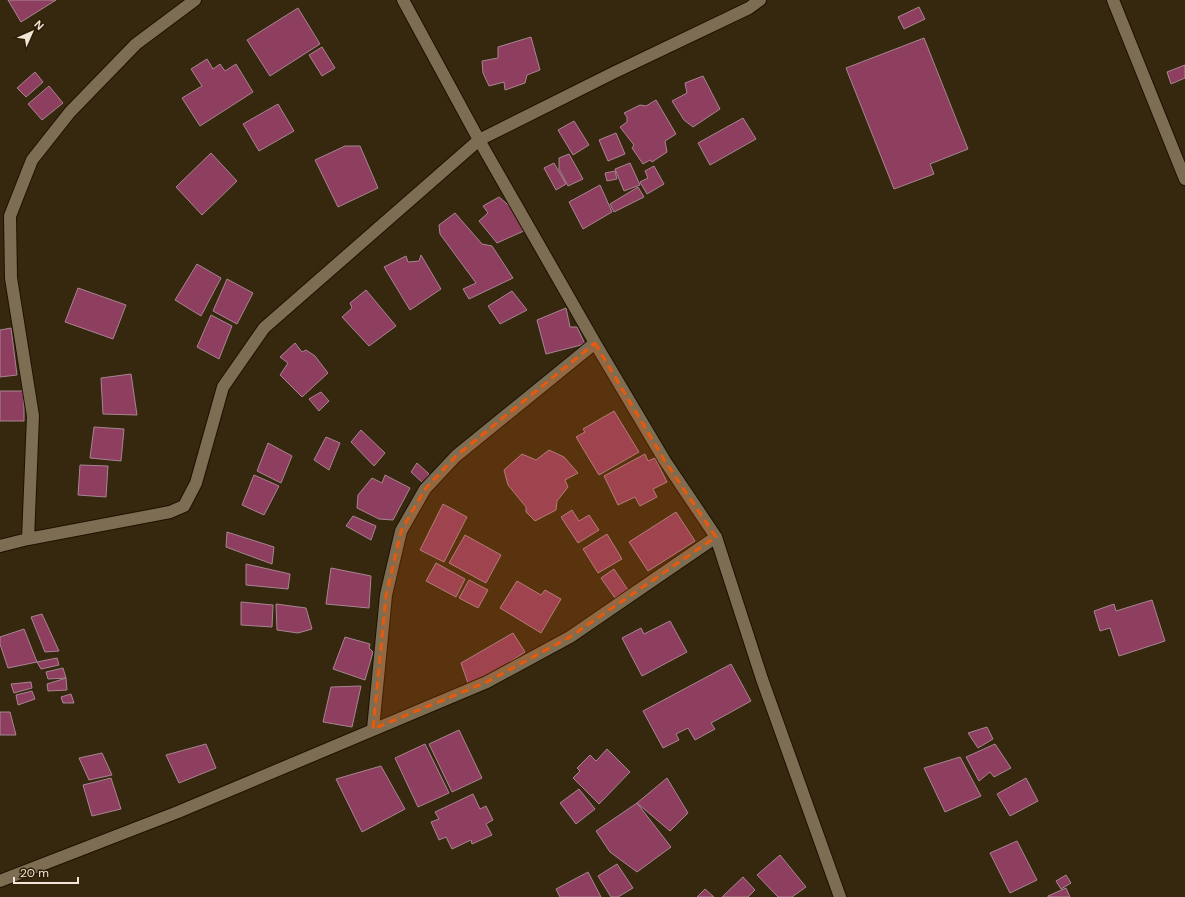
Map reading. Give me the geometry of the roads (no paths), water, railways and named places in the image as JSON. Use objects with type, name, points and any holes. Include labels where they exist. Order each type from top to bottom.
[{"type":"street","points":[[28,539],[33,416],[11,278],[10,216],[32,160],[70,112],[136,44],[195,0]]},
{"type":"street","points":[[403,0],[478,140],[595,343],[665,461],[716,537],[762,679],[840,897]]},
{"type":"street","points":[[0,546],[28,539],[170,512],[184,506],[196,483],[223,387],[264,328],[478,140],[612,73],[749,8],[760,0]]},
{"type":"street","points":[[1113,0],[1185,180]]},
{"type":"street","points":[[373,729],[386,595],[401,531],[404,525],[425,489],[456,456],[595,343]]},
{"type":"street","points":[[0,881],[178,812],[487,682],[570,637],[716,537]]}]
